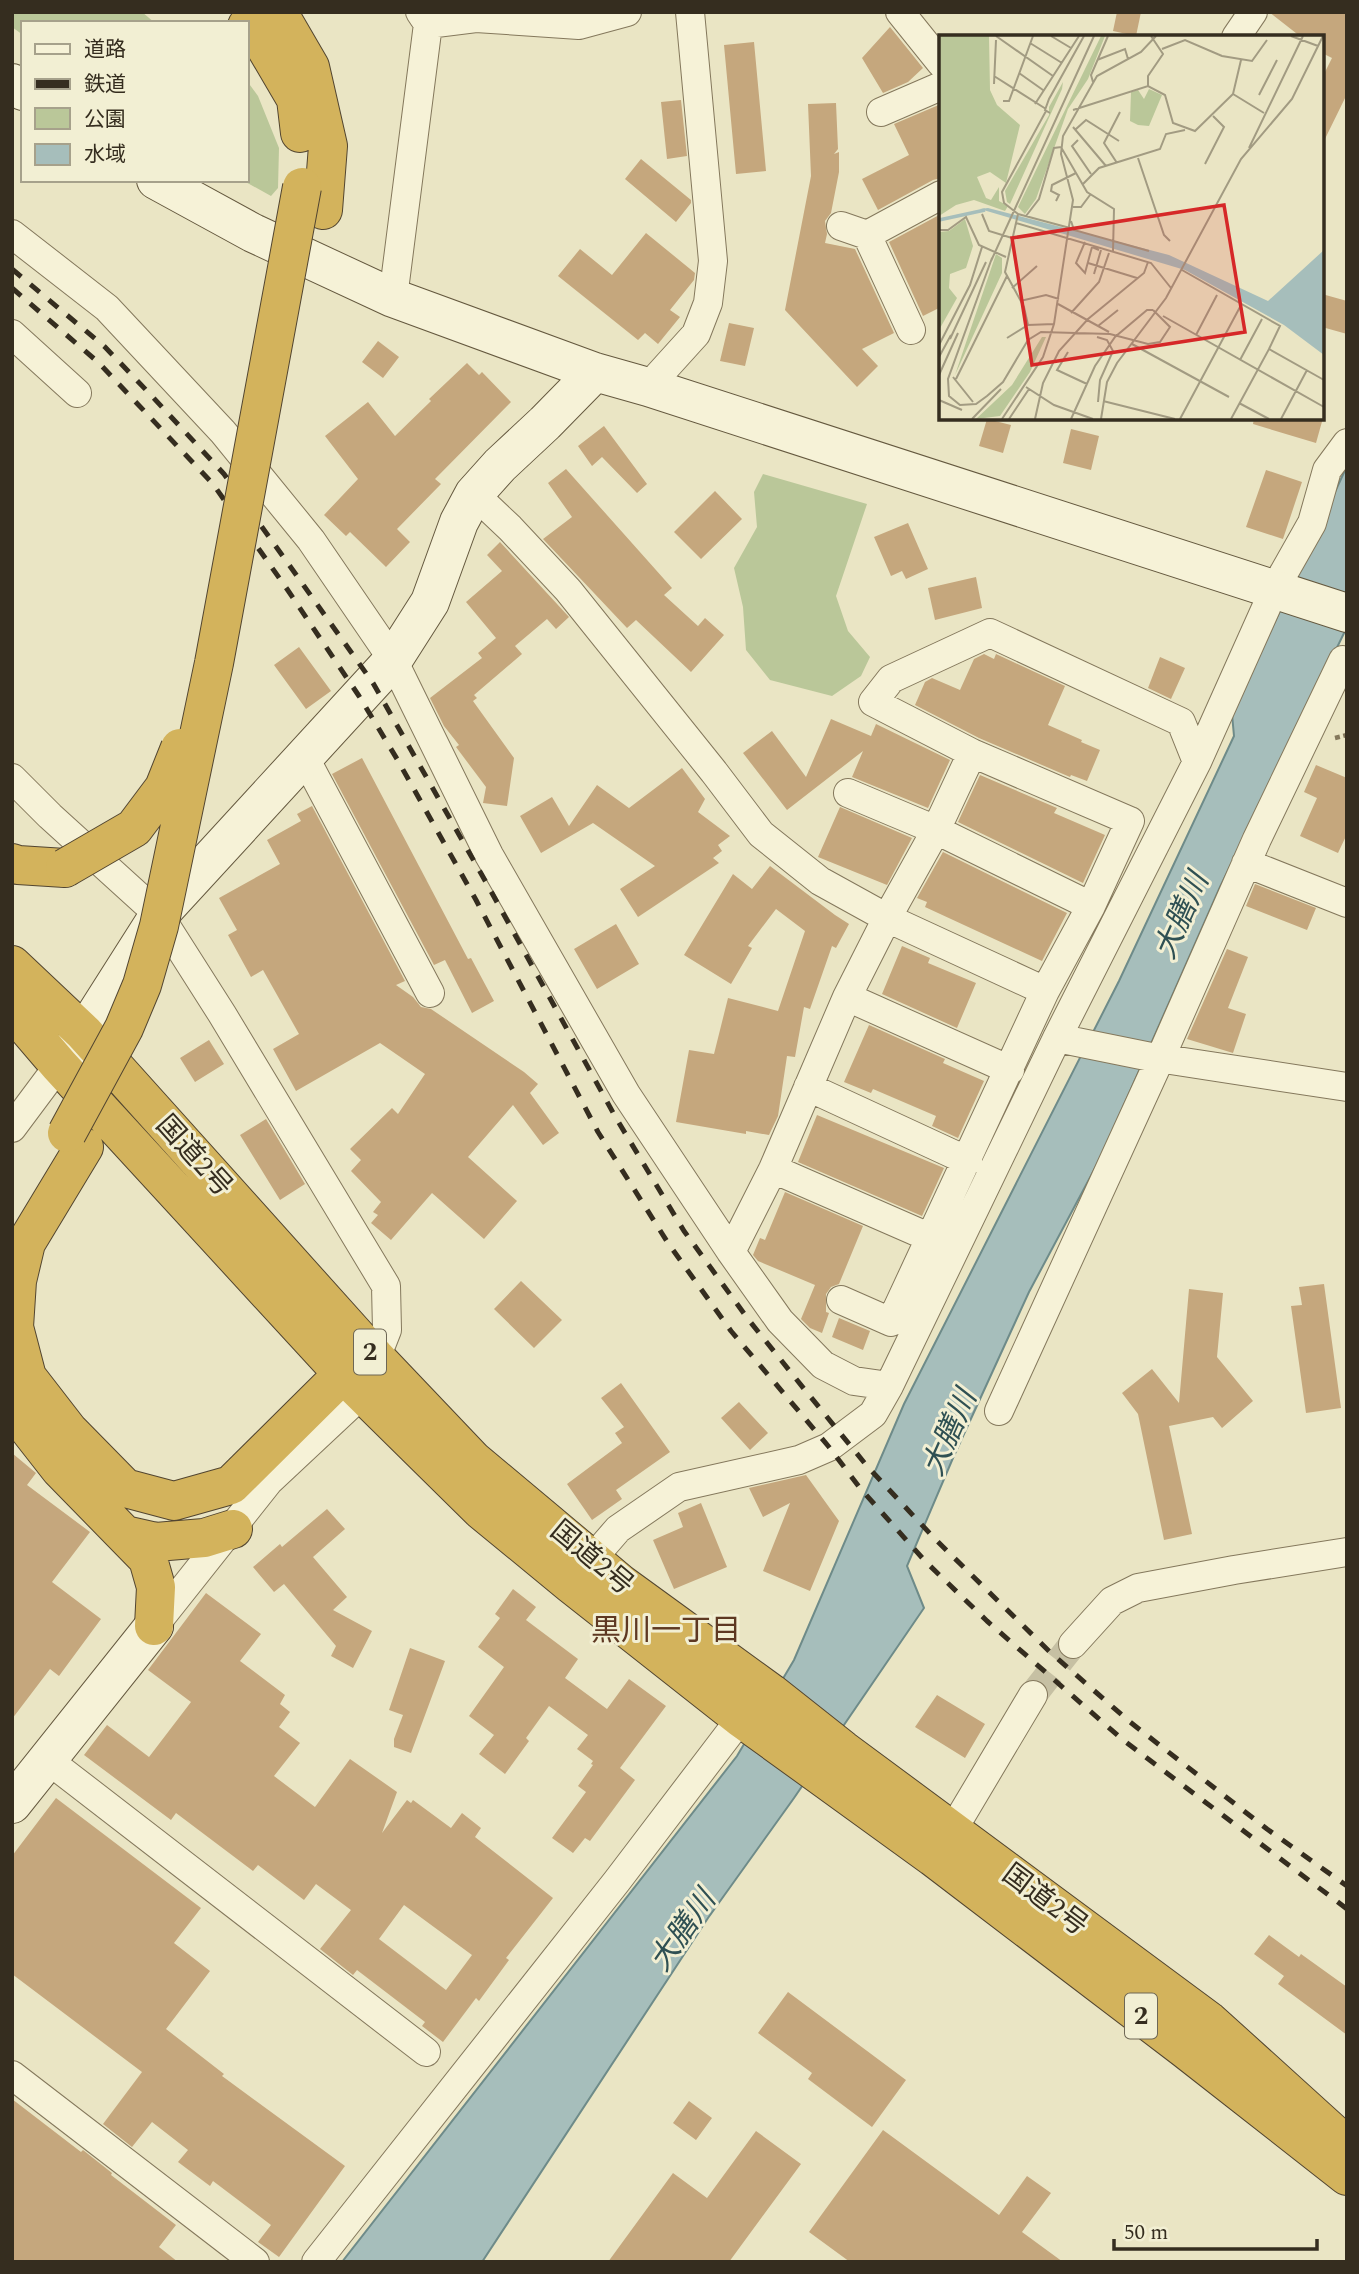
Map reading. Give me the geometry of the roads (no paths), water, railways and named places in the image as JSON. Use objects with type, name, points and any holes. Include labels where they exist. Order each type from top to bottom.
[{"type":"highway","points":[[278,12],[310,67],[328,146],[312,199],[159,926],[142,985],[124,1028],[26,1243],[17,1281],[14,1327],[27,1377],[68,1430],[125,1488],[174,1502],[231,1485],[360,1375]]},
{"type":"highway","points":[[12,1217],[75,1140],[142,1040],[177,943],[198,862],[312,199],[302,150],[296,99],[256,31],[248,27]]},
{"type":"highway","points":[[12,863],[18,866],[65,868],[134,828],[164,788],[214,663]]},
{"type":"highway","name":"国道2号","points":[[12,965],[84,1033],[360,1375]]},
{"type":"highway","name":"国道2号","points":[[12,1010],[60,1065],[360,1375],[473,1460],[582,1572],[621,1584],[754,1711],[943,1844],[1209,2021],[1347,2146]]},
{"type":"highway","points":[[12,1405],[60,1469],[148,1559],[156,1587],[154,1626]]},
{"type":"highway","points":[[125,1535],[156,1542],[204,1538],[233,1529]]},
{"type":"highway","name":"国道2号","points":[[943,1844],[1185,2049],[1347,2176]]},
{"type":"street","points":[[393,298],[424,18],[476,18],[579,26],[627,12]]},
{"type":"street","points":[[648,387],[696,334],[708,303],[713,261],[690,12]]},
{"type":"street","points":[[900,12],[939,60]]},
{"type":"street","points":[[1237,35],[1253,12]]},
{"type":"street","points":[[881,112],[939,87]]},
{"type":"street","points":[[160,182],[253,233],[393,298],[594,372],[648,387],[1347,613]]},
{"type":"street","points":[[911,330],[854,230],[939,196]]},
{"type":"street","points":[[12,234],[107,308],[223,432],[311,540],[393,660],[489,855],[625,1094],[731,1252],[780,1321],[823,1365],[854,1381],[889,1385]]},
{"type":"street","points":[[12,334],[77,393]]},
{"type":"street","points":[[12,1128],[84,1033],[159,915],[393,660],[430,602],[459,522],[474,494],[594,372]]},
{"type":"street","points":[[582,1572],[618,1529],[679,1487],[799,1460],[829,1447],[873,1414],[1067,1040],[1098,958],[1197,762],[1312,523],[1326,470],[1347,443]]},
{"type":"street","points":[[474,494],[568,590],[706,761],[761,834],[820,881],[887,918],[1045,991]]},
{"type":"street","points":[[841,1300],[891,1322],[1045,991],[1086,915],[1130,821],[972,753],[873,702],[891,679],[990,633],[1181,722],[1197,762]]},
{"type":"street","points":[[999,1411],[1246,863],[1343,660],[1347,661]]},
{"type":"street","points":[[731,1252],[774,1169],[847,997],[936,830],[972,753]]},
{"type":"street","points":[[304,758],[430,993]]},
{"type":"street","points":[[12,778],[159,915],[386,1286],[387,1330],[360,1375],[270,1481],[12,1804]]},
{"type":"street","points":[[848,793],[936,830],[1086,915],[1098,958]]},
{"type":"street","points":[[1246,863],[1347,903]]},
{"type":"street","points":[[847,997],[1010,1070]]},
{"type":"street","points":[[1067,1040],[1156,1058],[1347,1087]]},
{"type":"street","points":[[808,1087],[968,1161]]},
{"type":"street","points":[[774,1169],[931,1238]]},
{"type":"street","points":[[1073,1643],[1112,1601],[1138,1588],[1347,1552]]},
{"type":"street","points":[[943,1844],[1033,1696]]},
{"type":"street","points":[[316,2262],[754,1711]]},
{"type":"street","points":[[48,1759],[426,2052]]},
{"type":"street","points":[[12,2075],[255,2262]]},
{"type":"water","name":"大膳川","points":[[1347,466],[1347,627],[1220,887],[1102,1155],[1029,1292],[953,1458],[907,1566],[924,1608],[708,1918],[482,2262],[342,2262],[737,1756],[794,1660],[904,1404],[1119,981],[1234,736],[1232,714]]},
{"type":"tunnel","points":[[1033,1695],[1073,1644]]},
{"type":"railway","points":[[12,269],[105,347],[149,393],[224,474],[292,569],[373,683],[616,1118],[684,1231],[748,1319],[867,1466],[935,1539],[1051,1653],[1130,1722],[1267,1829],[1347,1886]]},
{"type":"railway","points":[[12,288],[99,363],[213,484],[359,696],[397,759],[476,900],[598,1132],[668,1243],[731,1331],[860,1488],[925,1561],[987,1621],[1123,1740],[1347,1909]]},
{"type":"district","name":"黒川一丁目","points":[[666,1631]]}]
